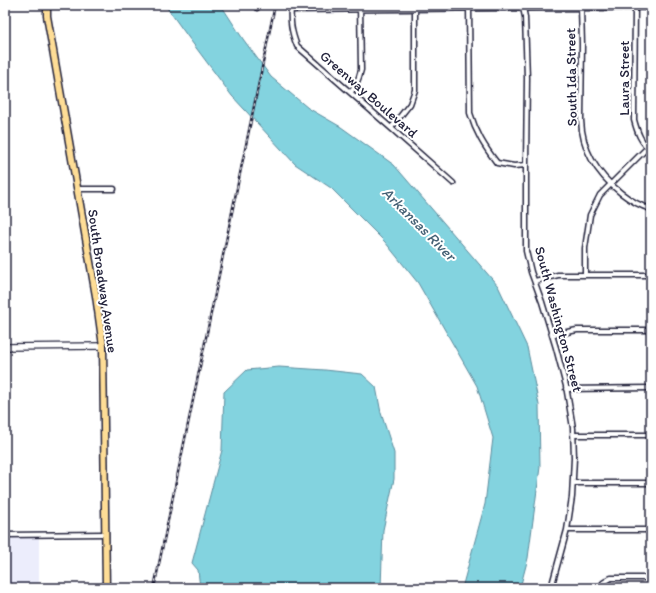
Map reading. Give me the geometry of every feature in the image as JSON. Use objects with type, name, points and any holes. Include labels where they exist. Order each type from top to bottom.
[{"type":"main road","name":"South Broadway Avenue","points":[[47,5],[47,16],[96,296],[103,346],[106,588]]},
{"type":"street","name":"South Washington Street","points":[[523,6],[525,18],[527,78],[526,251],[552,334],[566,389],[573,428],[574,458],[572,497],[567,530],[551,588]]},
{"type":"street","name":"Laura Street","points":[[635,6],[634,115],[636,129],[649,148]]},
{"type":"street","points":[[291,7],[651,7]]},
{"type":"street","name":"Greenway Boulevard","points":[[291,7],[291,27],[297,46],[453,183]]},
{"type":"street","points":[[351,92],[358,80],[361,70],[360,7]]},
{"type":"street","points":[[391,128],[410,104],[414,90],[415,7]]},
{"type":"street","points":[[469,7],[470,113],[475,129],[496,164],[514,166],[526,165]]},
{"type":"street","name":"South Ida Street","points":[[581,8],[581,125],[585,145],[600,174],[610,184],[640,205],[651,209]]},
{"type":"street","points":[[585,275],[585,248],[590,215],[600,195],[649,148]]},
{"type":"street","points":[[77,189],[114,189]]},
{"type":"street","points":[[535,282],[558,275],[651,275]]},
{"type":"street","points":[[552,334],[577,330],[651,330]]},
{"type":"street","points":[[5,347],[103,346]]},
{"type":"street","points":[[566,389],[651,388]]},
{"type":"street","points":[[573,435],[651,435]]},
{"type":"street","points":[[573,483],[651,483]]},
{"type":"street","points":[[567,530],[651,530]]},
{"type":"street","points":[[5,535],[105,534]]},
{"type":"street","points":[[600,588],[603,583],[614,578],[651,578]]},
{"type":"shaded area","points":[[5,537],[39,537],[39,586],[93,584],[93,588],[5,588]]},
{"type":"water","name":"Arkansas River","points":[[165,5],[221,5],[243,39],[271,77],[308,108],[341,127],[394,165],[498,286],[527,347],[539,405],[540,467],[528,558],[520,588],[462,588],[485,504],[493,438],[477,386],[418,283],[385,242],[331,188],[295,164],[232,96]]},
{"type":"water","points":[[279,367],[362,374],[376,387],[381,413],[394,453],[394,479],[383,530],[381,588],[200,588],[198,570],[192,563],[222,450],[224,392],[247,370]]},
{"type":"railway","points":[[154,588],[275,5]]}]
